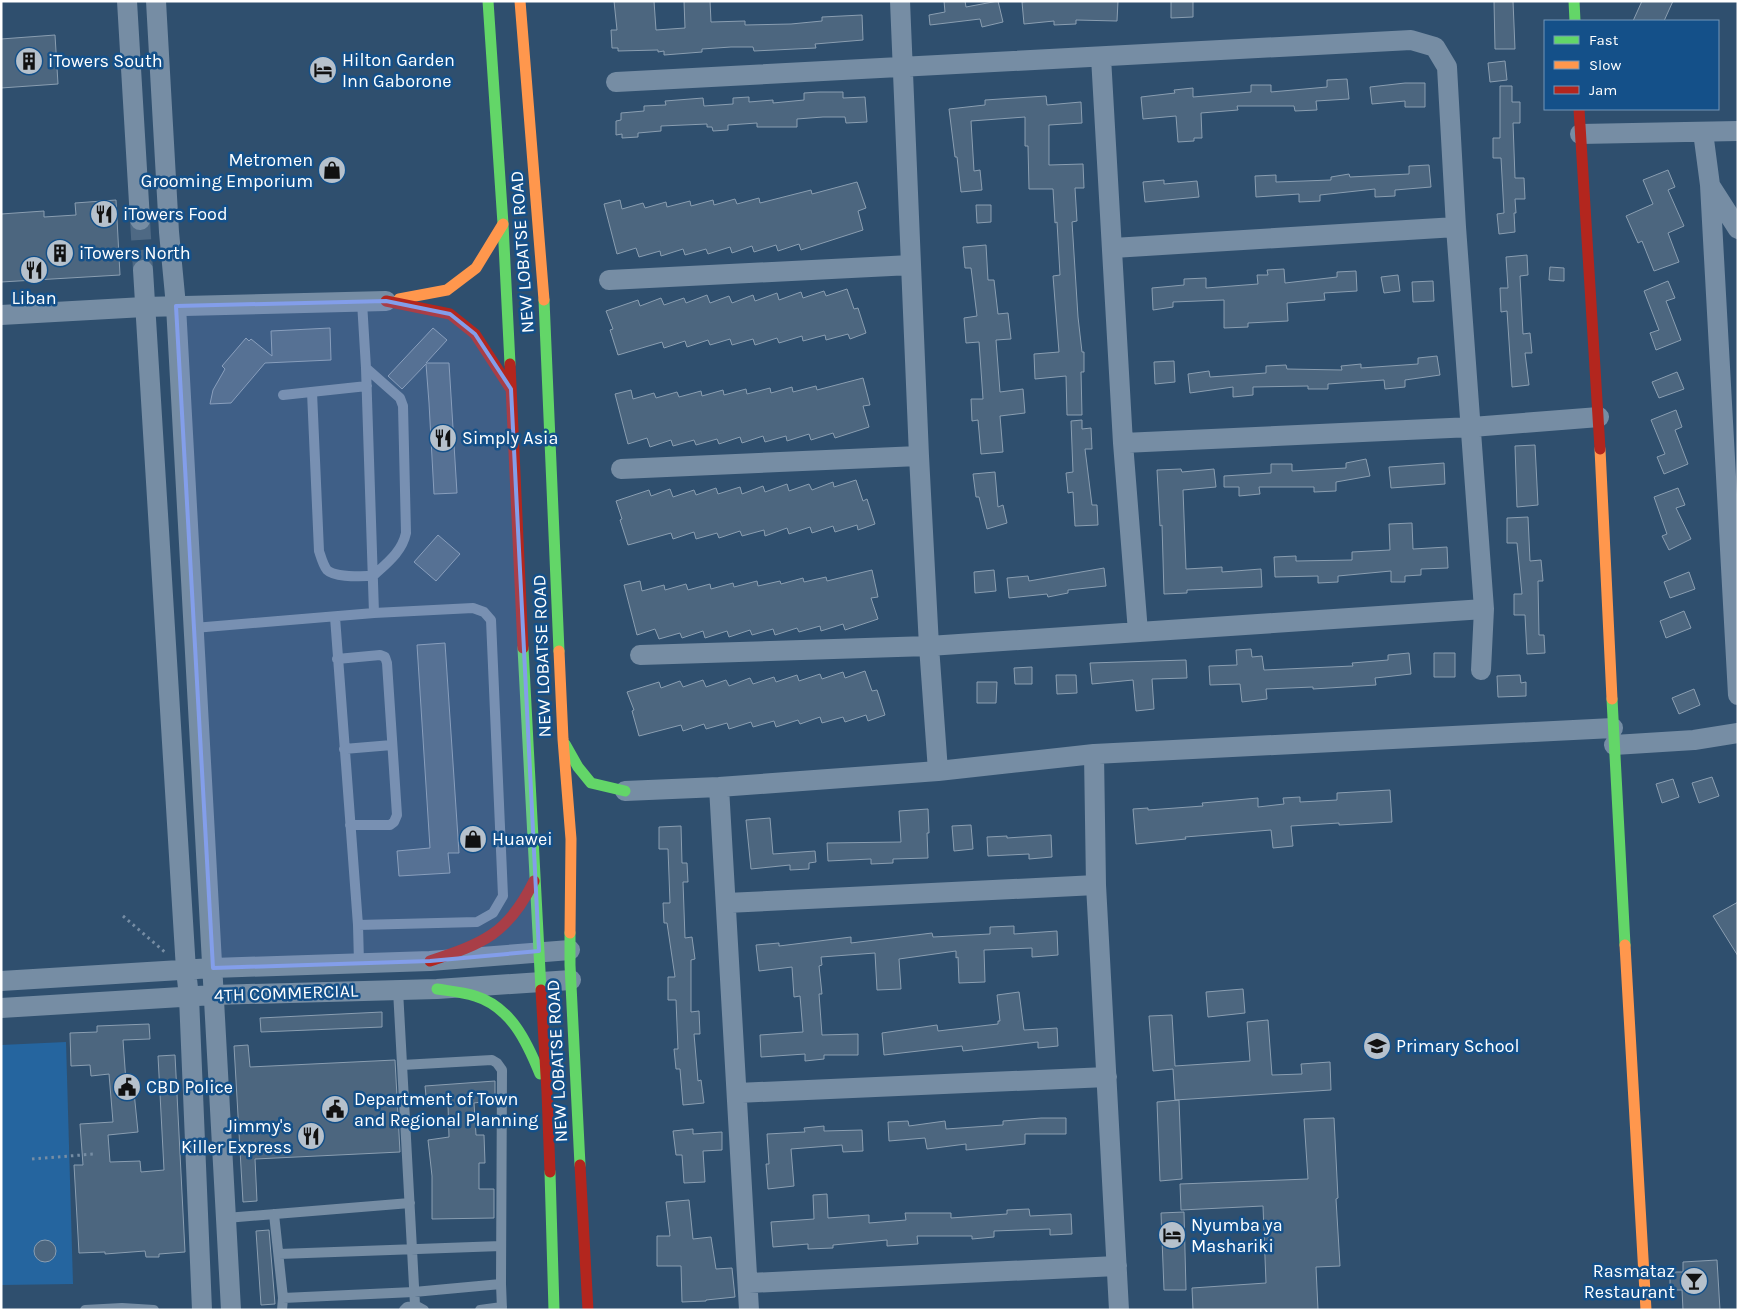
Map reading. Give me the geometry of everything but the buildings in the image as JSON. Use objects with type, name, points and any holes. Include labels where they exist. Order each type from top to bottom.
[{"type":"main road","name":"NEW LOBATSE ROAD","points":[[488,1],[503,224],[534,881],[547,1092],[554,1310]]},
{"type":"main road","points":[[1574,1],[1575,20]]},
{"type":"main road","name":"NEW LOBATSE ROAD","points":[[522,4],[544,293],[562,739],[571,839],[571,980],[588,1310]]},
{"type":"main road","points":[[1579,110],[1599,417],[1614,736],[1646,1310]]},
{"type":"main road","points":[[386,302],[447,290],[476,268],[503,224]]},
{"type":"main road","points":[[386,302],[450,314],[474,334],[511,389]]},
{"type":"main road","points":[[562,739],[578,767],[591,783],[625,791]]},
{"type":"main road","points":[[601,795],[625,791]]},
{"type":"main road","points":[[571,839],[577,814],[583,810]]},
{"type":"main road","points":[[430,962],[477,945],[497,933],[514,917],[526,900],[534,881]]},
{"type":"main road","points":[[437,988],[479,997],[499,1008],[522,1034],[533,1055],[547,1092]]},
{"type":"street","points":[[127,1],[140,220]]},
{"type":"street","points":[[156,1],[169,232],[176,306],[231,1310]]},
{"type":"street","points":[[900,1],[901,66],[919,456],[938,771]]},
{"type":"street","points":[[616,82],[1412,40],[1435,47],[1447,67],[1456,227],[1484,608],[1481,670]]},
{"type":"street","points":[[1101,57],[1123,443],[1138,632]]},
{"type":"street","points":[[1703,132],[1710,185],[1738,694]]},
{"type":"street","points":[[1580,134],[1738,132]]},
{"type":"street","points":[[1710,185],[1738,229]]},
{"type":"street","points":[[1113,248],[1456,227]]},
{"type":"street","points":[[609,280],[911,265]]},
{"type":"street","points":[[143,270],[189,997],[202,1310]]},
{"type":"street","points":[[1,315],[144,307],[386,302]]},
{"type":"street","points":[[1123,443],[1472,427],[1599,417]]},
{"type":"street","points":[[621,469],[919,456]]},
{"type":"street","points":[[640,655],[929,646],[1484,608]]},
{"type":"street","points":[[625,791],[719,787],[938,771],[1094,754],[1614,736],[1694,740],[1738,733]]},
{"type":"street","points":[[1094,754],[1096,885],[1119,1310]]},
{"type":"street","points":[[719,787],[749,1283],[749,1310]]},
{"type":"street","points":[[726,903],[1096,885]]},
{"type":"street","name":"4TH COMMERCIAL","points":[[1,981],[213,968],[430,962],[538,951],[570,950]]},
{"type":"street","name":"4TH COMMERCIAL","points":[[1,1008],[214,995],[398,990],[571,980]]},
{"type":"street","points":[[737,1093],[1107,1077]]},
{"type":"street","points":[[749,1283],[1117,1266]]},
{"type":"lane","points":[[362,302],[367,386],[374,613]]},
{"type":"lane","points":[[312,392],[322,561],[327,570],[335,575],[373,576],[398,552],[404,542],[406,533],[403,406],[400,398],[366,368]]},
{"type":"lane","points":[[283,395],[367,386]]},
{"type":"lane","points":[[194,628],[374,613],[473,608],[484,612],[491,620],[504,896],[493,913],[477,922],[358,925]]},
{"type":"lane","points":[[336,617],[337,659],[358,925],[359,964]]},
{"type":"lane","points":[[337,659],[380,654],[385,657],[387,662],[397,815],[394,822],[390,825],[350,825]]},
{"type":"lane","points":[[344,749],[392,744]]},
{"type":"lane","points":[[398,990],[414,1292],[419,1307],[407,1307],[404,1310]]},
{"type":"lane","points":[[402,1065],[492,1060],[502,1070],[502,1309],[480,1310]]},
{"type":"lane","points":[[226,1218],[410,1203]]},
{"type":"lane","points":[[274,1214],[283,1298],[282,1310]]},
{"type":"lane","points":[[278,1254],[501,1246]]},
{"type":"lane","points":[[283,1298],[414,1292],[501,1284]]},
{"type":"lane","points":[[85,1310],[122,1308],[154,1310]]},
{"type":"path","points":[[123,916],[186,970]]},
{"type":"path","points":[[32,1159],[94,1154]]},
{"type":"highlighted area","points":[[386,301],[450,314],[475,334],[511,389],[539,951],[430,961],[213,968],[176,306]]},
{"type":"shaded area","points":[[66,1042],[73,1284],[1,1285],[1,1045]]},
{"type":"tunnel","points":[[140,220],[143,270]]},
{"type":"traffic: fast","points":[[488,1],[510,364]]},
{"type":"traffic: fast","points":[[1574,1],[1575,20]]},
{"type":"traffic: fast","points":[[544,300],[559,651]]},
{"type":"traffic: fast","points":[[523,648],[541,990]]},
{"type":"traffic: fast","points":[[1612,699],[1625,945]]},
{"type":"traffic: fast","points":[[565,744],[578,767],[591,783],[625,791]]},
{"type":"traffic: fast","points":[[570,933],[580,1165]]},
{"type":"traffic: fast","points":[[437,989],[475,996],[499,1008],[523,1038],[540,1074]]},
{"type":"traffic: fast","points":[[550,1172],[554,1310]]},
{"type":"traffic: slow","points":[[520,1],[544,300]]},
{"type":"traffic: slow","points":[[399,299],[447,290],[476,268],[503,224]]},
{"type":"traffic: slow","points":[[1600,449],[1612,699]]},
{"type":"traffic: slow","points":[[559,651],[563,739],[571,839],[570,933]]},
{"type":"traffic: slow","points":[[1625,945],[1646,1310]]},
{"type":"traffic: jam","points":[[1579,110],[1600,449]]},
{"type":"traffic: jam","points":[[386,301],[450,314],[475,334],[510,388]]},
{"type":"traffic: jam","points":[[510,364],[523,648]]},
{"type":"traffic: jam","points":[[430,961],[480,942],[504,925],[524,899],[534,881]]},
{"type":"traffic: jam","points":[[541,990],[550,1172]]},
{"type":"traffic: jam","points":[[580,1165],[588,1310]]},
{"type":"place","name":"iTowers South","points":[[29,61]]},
{"type":"place","name":"Hilton Garden Inn Gaborone","points":[[323,70]]},
{"type":"place","name":"Metromen Grooming Emporium","points":[[332,170]]},
{"type":"place","name":"iTowers Food","points":[[104,214]]},
{"type":"place","name":"iTowers North","points":[[60,253]]},
{"type":"place","name":"Liban","points":[[34,270]]},
{"type":"place","name":"Simply Asia","points":[[443,438]]},
{"type":"place","name":"Huawei","points":[[473,839]]},
{"type":"place","name":"Primary School","points":[[1377,1046]]},
{"type":"place","name":"CBD Police","points":[[127,1087]]},
{"type":"place","name":"Department of Town and Regional Planning","points":[[335,1109]]},
{"type":"place","name":"Jimmy's Killer Express","points":[[311,1136]]},
{"type":"place","name":"Nyumba ya Mashariki","points":[[1172,1235]]},
{"type":"place","name":"Rasmataz Restaurant","points":[[1694,1281]]}]
